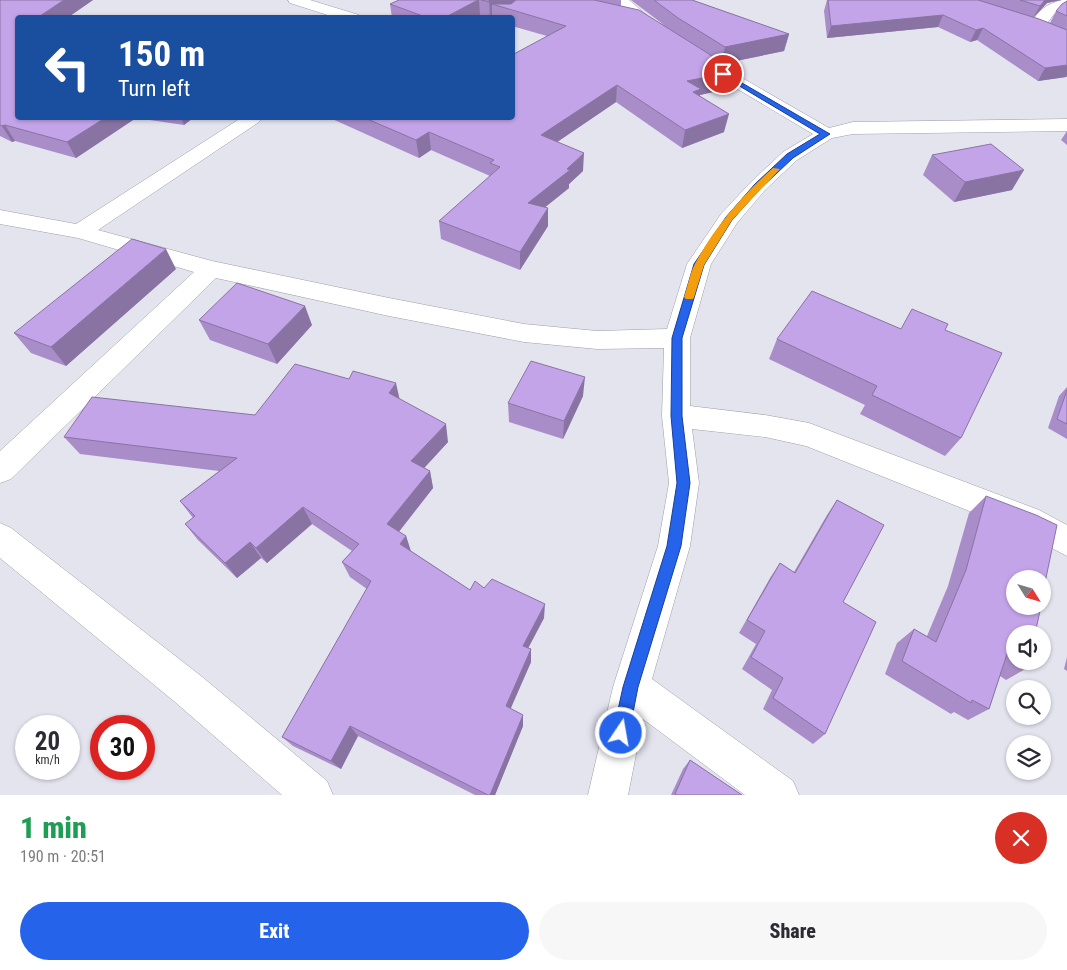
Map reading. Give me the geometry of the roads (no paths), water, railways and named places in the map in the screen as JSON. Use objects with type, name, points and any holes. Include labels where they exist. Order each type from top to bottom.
[{"type":"street","points":[[295,0],[342,15]]},
{"type":"street","points":[[1038,26],[1042,16],[1051,8],[1067,4]]},
{"type":"street","points":[[618,7],[643,21],[667,38]]},
{"type":"street","points":[[1020,21],[1038,26],[1052,33]]},
{"type":"street","points":[[683,49],[826,134]]},
{"type":"street","points":[[80,232],[250,120]]},
{"type":"street","points":[[608,795],[631,687],[674,546],[684,483],[676,416],[677,338],[699,264],[729,219],[758,186],[790,156],[826,134],[853,128],[1067,125]]},
{"type":"street","points":[[0,217],[80,232],[211,269],[389,307],[524,333],[597,340],[677,338]]},
{"type":"street","points":[[0,470],[211,269]]},
{"type":"street","points":[[676,416],[766,426],[808,435],[1028,520],[1067,541]]},
{"type":"street","points":[[0,538],[188,689],[313,795]]},
{"type":"street","points":[[631,687],[779,795]]}]
